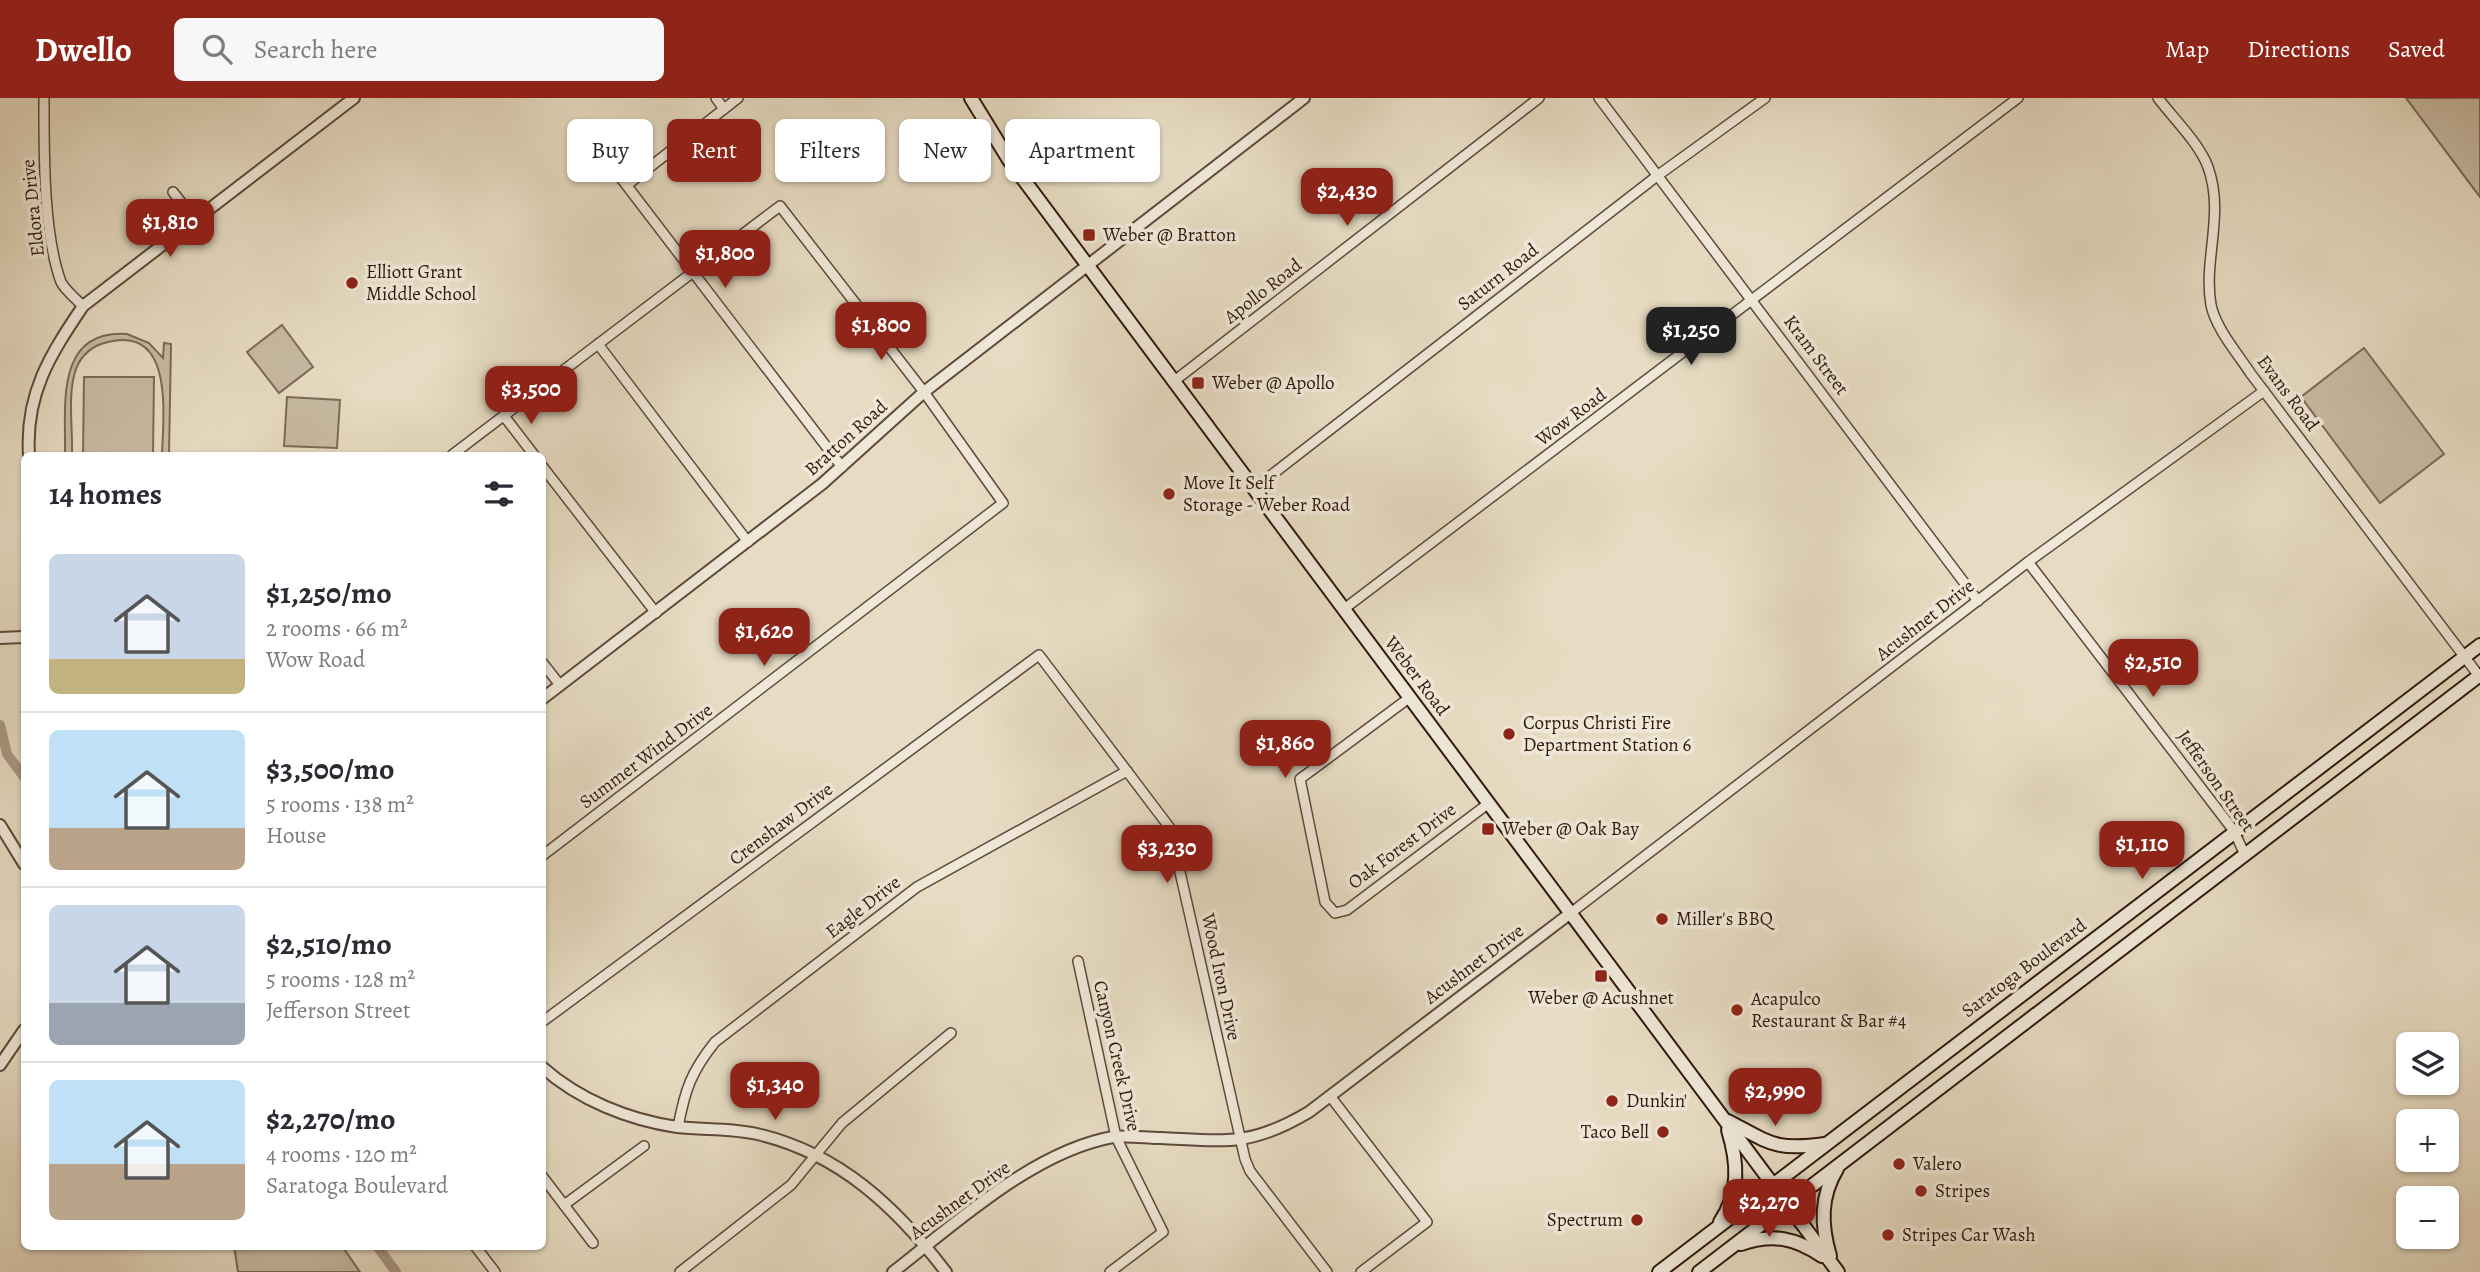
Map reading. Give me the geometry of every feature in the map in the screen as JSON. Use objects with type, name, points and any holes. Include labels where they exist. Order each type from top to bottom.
[{"type":"main road","name":"Weber Road","points":[[971,98],[1009,160],[1835,1267]]},
{"type":"main road","name":"Saratoga Boulevard","points":[[1658,1272],[2480,645]]},
{"type":"main road","points":[[1699,1272],[2479,676]]},
{"type":"main road","points":[[1725,1119],[1774,1146],[1789,1149],[1826,1144]]},
{"type":"main road","points":[[1715,1229],[1728,1211],[1737,1178],[1725,1119]]},
{"type":"main road","points":[[1835,1267],[1822,1216],[1824,1197],[1840,1164]]},
{"type":"main road","points":[[1731,1248],[1768,1237],[1785,1238],[1809,1247],[1835,1267]]},
{"type":"street","name":"Eldora Drive","points":[[44,98],[44,148],[53,243],[62,284],[83,306]]},
{"type":"street","points":[[29,452],[28,414],[39,383],[56,346],[83,306],[355,98]]},
{"type":"street","points":[[716,98],[724,109]]},
{"type":"street","points":[[627,185],[738,98]]},
{"type":"street","name":"Bratton Road","points":[[546,696],[842,467],[924,392],[1304,98]]},
{"type":"street","name":"Apollo Road","points":[[1174,382],[1539,98]]},
{"type":"street","name":"Kram Street","points":[[1599,98],[1978,601]]},
{"type":"street","name":"Saturn Road","points":[[1255,487],[1657,176],[1765,98]]},
{"type":"street","name":"Wow Road","points":[[1344,609],[1754,301],[2018,98]]},
{"type":"street","name":"Evans Road","points":[[2158,98],[2207,166],[2214,193],[2216,224],[2211,306],[2218,322],[2264,391],[2479,676]]},
{"type":"street","points":[[625,182],[842,467]]},
{"type":"street","points":[[173,192],[195,220]]},
{"type":"street","points":[[456,452],[780,206],[924,392]]},
{"type":"street","points":[[598,344],[748,542]]},
{"type":"street","name":"Acushnet Drive","points":[[893,1272],[1039,1163],[1078,1146],[1116,1137],[1240,1141],[1278,1130],[1330,1096],[2028,562],[2264,391]]},
{"type":"street","name":"Summer Wind Drive","points":[[546,853],[1003,503],[924,392]]},
{"type":"street","points":[[504,416],[532,452]]},
{"type":"street","points":[[546,471],[656,613]]},
{"type":"street","name":"Jefferson Street","points":[[2028,562],[2234,831],[2245,855]]},
{"type":"street","points":[[0,638],[21,637]]},
{"type":"street","name":"Wood Iron Drive","points":[[1040,654],[1170,828],[1240,1141],[1250,1171],[1328,1272]]},
{"type":"street","name":"Crenshaw Drive","points":[[546,1020],[1040,654]]},
{"type":"street","points":[[546,667],[560,685]]},
{"type":"street","name":"Oak Forest Drive","points":[[1409,698],[1300,779],[1325,902],[1335,913],[1347,910],[1489,803]]},
{"type":"street","name":"Eagle Drive","points":[[678,1127],[685,1088],[698,1062],[715,1042],[917,887],[1127,771]]},
{"type":"street","points":[[0,825],[21,859]]},
{"type":"street","name":"Canyon Creek Drive","points":[[1078,961],[1116,1137],[1163,1232],[1110,1272]]},
{"type":"street","points":[[680,1272],[792,1185],[842,1123],[951,1033]]},
{"type":"street","points":[[0,1065],[21,1034]]},
{"type":"street","points":[[546,1070],[606,1108],[642,1121],[753,1133],[815,1155],[855,1177],[881,1198],[926,1246],[946,1272]]},
{"type":"street","points":[[1330,1096],[1427,1222],[1361,1272]]},
{"type":"street","points":[[564,1205],[644,1146]]},
{"type":"street","points":[[546,1182],[593,1243]]},
{"type":"street","points":[[478,1250],[495,1272]]},
{"type":"shaded area","points":[[2406,98],[2480,98],[2480,197]]},
{"type":"shaded area","points":[[282,325],[313,367],[279,393],[247,352]]},
{"type":"shaded area","points":[[127,334],[149,343],[163,358],[164,343],[171,344],[169,452],[162,452],[163,398],[155,360],[145,347],[130,340],[97,346],[84,355],[78,364],[72,389],[72,452],[65,452],[69,375],[76,357],[87,344],[103,336]]},
{"type":"shaded area","points":[[2364,348],[2444,454],[2380,503],[2301,397]]},
{"type":"shaded area","points":[[84,377],[154,377],[153,452],[83,452]]},
{"type":"shaded area","points":[[287,397],[340,400],[337,448],[284,446]]},
{"type":"shaded area","points":[[235,1250],[345,1250],[360,1272],[238,1272]]},
{"type":"waterway","points":[[0,725],[7,754],[21,773]]},
{"type":"waterway","points":[[380,1250],[396,1272]]},
{"type":"place","name":"Weber @ Bratton","points":[[1089,235]]},
{"type":"place","name":"Elliott Grant Middle School","points":[[352,283]]},
{"type":"place","name":"Weber @ Apollo","points":[[1198,383]]},
{"type":"place","name":"Move It Self Storage - Weber Road","points":[[1169,494]]},
{"type":"place","name":"Corpus Christi Fire Department Station 6","points":[[1509,734]]},
{"type":"place","name":"Weber @ Oak Bay","points":[[1488,829]]},
{"type":"place","name":"Miller's BBQ","points":[[1662,919]]},
{"type":"place","name":"Weber @ Acushnet","points":[[1601,976]]},
{"type":"place","name":"Acapulco Restaurant & Bar #4","points":[[1737,1010]]},
{"type":"place","name":"Dunkin'","points":[[1612,1101]]},
{"type":"place","name":"Taco Bell","points":[[1663,1132]]},
{"type":"place","name":"Valero","points":[[1899,1164]]},
{"type":"place","name":"Stripes","points":[[1921,1191]]},
{"type":"place","name":"Spectrum","points":[[1637,1220]]},
{"type":"place","name":"Stripes Car Wash","points":[[1888,1235]]}]
